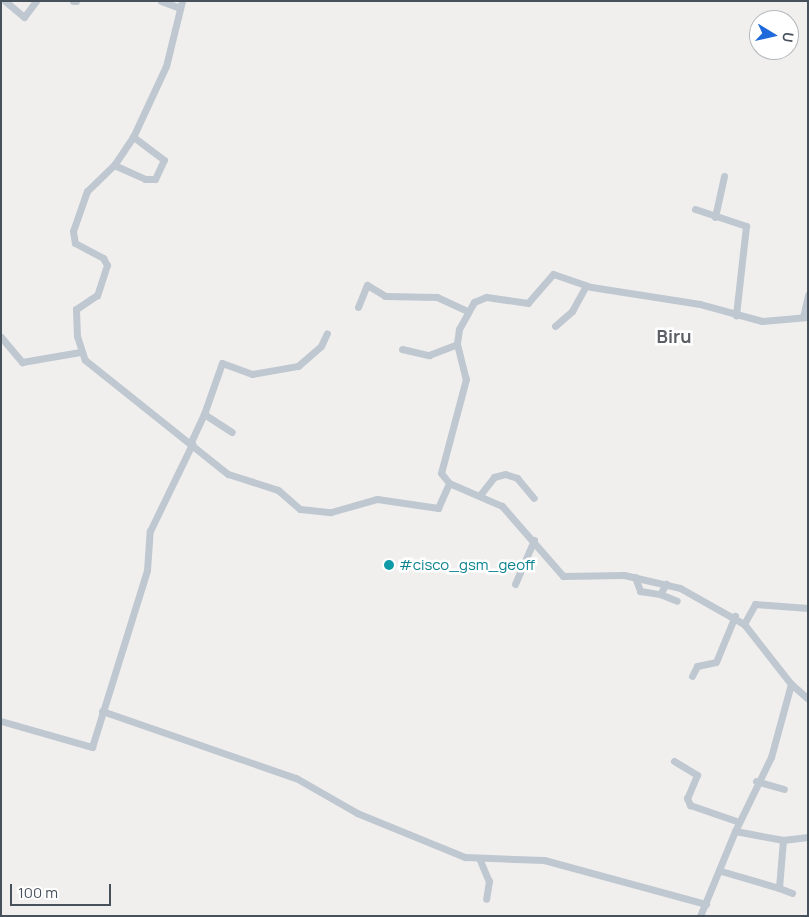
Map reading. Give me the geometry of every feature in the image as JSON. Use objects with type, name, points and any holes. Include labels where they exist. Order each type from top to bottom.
[{"type":"street","points":[[5,1],[24,17],[36,1]]},
{"type":"street","points":[[161,1],[181,5],[166,66],[140,114],[133,137],[114,165],[87,191],[72,236],[75,243],[103,258],[107,265],[97,295],[76,309],[80,352],[106,381],[228,474],[278,490],[300,509],[315,513],[377,499],[438,508],[449,483]]},
{"type":"street","points":[[114,165],[145,179],[155,179],[164,160],[133,137]]},
{"type":"street","points":[[715,217],[724,176]]},
{"type":"street","points":[[695,208],[715,217],[742,222],[747,228],[736,314]]},
{"type":"street","points":[[808,294],[806,317],[767,322],[672,298],[586,286],[553,274],[528,303],[494,296],[474,302],[467,311],[457,344],[466,379],[441,462],[440,473],[449,483],[502,506],[534,540],[563,576],[635,577],[666,584],[735,616],[744,624],[791,684],[808,699]]},
{"type":"street","points":[[358,307],[367,285],[385,296],[437,297],[467,311]]},
{"type":"street","points":[[555,326],[572,311],[586,286]]},
{"type":"street","points":[[1,721],[90,748],[146,570],[150,531],[204,414],[222,363],[252,374],[298,366],[315,353],[327,333]]},
{"type":"street","points":[[1,337],[22,362],[80,352]]},
{"type":"street","points":[[402,348],[428,355],[457,344]]},
{"type":"street","points":[[204,414],[232,432]]},
{"type":"street","points":[[480,495],[494,477],[506,474],[517,478],[534,498]]},
{"type":"street","points":[[515,584],[534,540]]},
{"type":"street","points":[[635,577],[637,590],[660,594],[678,601]]},
{"type":"street","points":[[660,594],[666,584]]},
{"type":"street","points":[[744,624],[755,604],[808,608]]},
{"type":"street","points":[[692,676],[697,666],[716,662],[735,616]]},
{"type":"street","points":[[700,916],[721,871],[756,781],[771,757],[791,684]]},
{"type":"street","points":[[102,711],[296,778],[364,816],[479,858],[544,860],[706,904]]},
{"type":"street","points":[[674,761],[697,775],[687,798],[690,804],[739,822]]},
{"type":"street","points":[[756,781],[784,789]]},
{"type":"street","points":[[735,831],[783,840],[808,838]]},
{"type":"street","points":[[779,888],[783,840]]},
{"type":"street","points":[[479,858],[489,881],[486,899]]},
{"type":"street","points":[[721,871],[779,888],[792,894]]},
{"type":"place","name":"#cisco_gsm_geoff","points":[[389,565]]},
{"type":"district","name":"Biru","points":[[674,336]]}]
